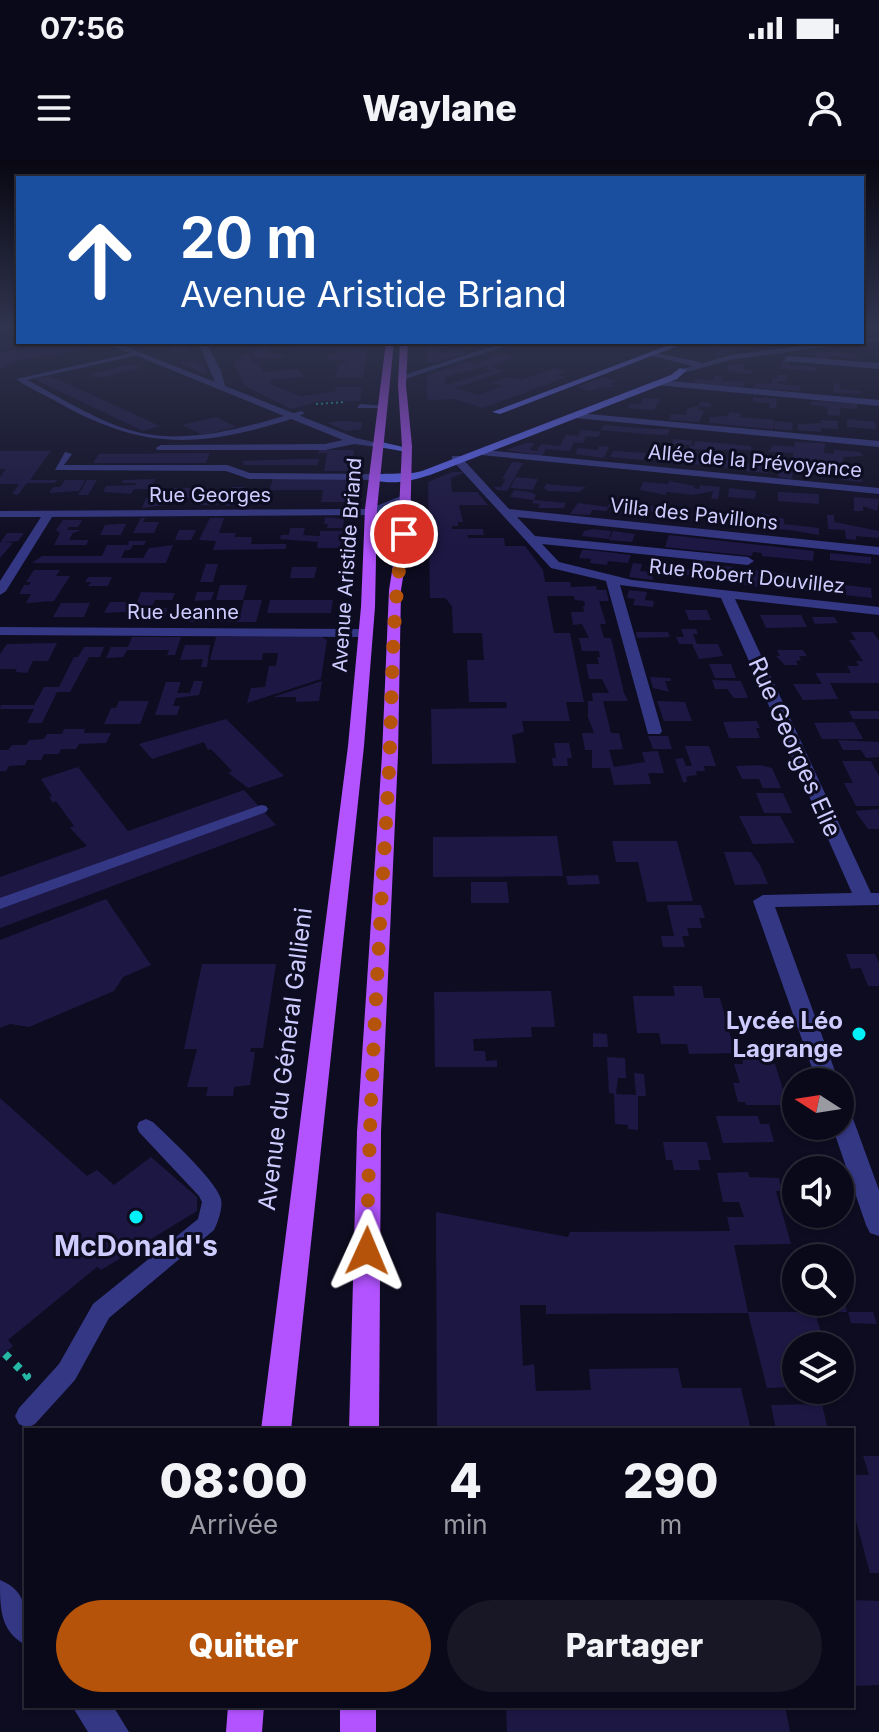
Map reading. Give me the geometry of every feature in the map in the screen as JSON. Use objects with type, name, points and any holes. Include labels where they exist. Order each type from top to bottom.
[{"type":"main road","points":[[364,1428],[369,1132],[390,755],[395,590],[404,534],[407,449],[404,401]]},
{"type":"main road","points":[[458,460],[523,432],[516,418],[497,412],[525,401]]},
{"type":"main road","points":[[374,474],[406,475],[485,453],[614,401]]},
{"type":"main road","name":"Avenue Aristide Briand","points":[[360,696],[371,512],[382,404]]},
{"type":"main road","points":[[531,423],[547,427]]},
{"type":"main road","points":[[377,444],[407,449]]},
{"type":"main road","name":"Avenue du Général Gallieni","points":[[276,1428],[360,696]]},
{"type":"main road","points":[[244,1732],[246,1708]]},
{"type":"main road","points":[[358,1708],[358,1732]]},
{"type":"street","points":[[257,401],[354,441],[377,444]]},
{"type":"street","points":[[578,416],[879,444]]},
{"type":"street","points":[[161,448],[325,447],[354,441]]},
{"type":"street","name":"Allée de la Prévoyance","points":[[485,453],[879,491]]},
{"type":"street","name":"Rue Robert Douvillez","points":[[458,460],[555,565],[612,580],[879,611]]},
{"type":"street","points":[[371,512],[405,498]]},
{"type":"street","name":"Rue Georges","points":[[0,514],[371,512]]},
{"type":"street","name":"Villa des Pavillons","points":[[506,512],[879,551]]},
{"type":"street","points":[[0,591],[49,513]]},
{"type":"street","points":[[530,539],[748,561]]},
{"type":"street","points":[[612,580],[654,731]]},
{"type":"street","name":"Rue Georges Elie","points":[[726,594],[872,899]]},
{"type":"street","name":"Rue Jeanne","points":[[0,631],[365,633]]},
{"type":"street","points":[[823,1068],[763,901],[872,899]]},
{"type":"street","points":[[849,1140],[879,1225]]},
{"type":"street","points":[[0,1596],[24,1626]]},
{"type":"street","points":[[92,1708],[111,1732]]},
{"type":"lane","points":[[65,401],[119,428],[148,437],[210,437],[292,414]]},
{"type":"lane","points":[[360,406],[382,404]]},
{"type":"lane","points":[[68,454],[58,468],[227,468],[249,476],[374,474]]},
{"type":"lane","points":[[0,904],[261,809]]},
{"type":"lane","points":[[27,1416],[67,1372],[101,1311],[207,1224],[212,1202],[206,1190],[146,1127]]},
{"type":"path","points":[[292,414],[323,402],[382,404]]},
{"type":"path","points":[[5,1354],[27,1376],[18,1384]]},
{"type":"building","points":[[81,401],[106,401],[160,426],[143,431]]},
{"type":"building","points":[[276,401],[320,401],[291,409]]},
{"type":"building","points":[[462,401],[501,401],[483,408]]},
{"type":"building","points":[[642,401],[659,401],[654,410],[628,408],[630,404]]},
{"type":"building","points":[[777,401],[776,408],[769,408],[770,403],[753,402]]},
{"type":"building","points":[[811,401],[857,404],[857,409],[840,408],[840,416],[828,415],[827,407],[811,405]]},
{"type":"building","points":[[700,402],[711,403],[710,407],[699,406]]},
{"type":"building","points":[[699,406],[698,409],[704,411],[699,422],[669,420],[671,414],[686,415],[688,408]]},
{"type":"building","points":[[729,412],[741,413],[740,417],[774,420],[773,429],[709,423],[710,417],[728,416]]},
{"type":"building","points":[[216,417],[236,427],[203,435],[182,425]]},
{"type":"building","points":[[847,419],[875,422],[876,429],[847,427]]},
{"type":"building","points":[[821,420],[838,421],[838,429],[821,428],[821,432],[797,430],[798,424],[821,423]]},
{"type":"building","points":[[775,421],[793,423],[792,430],[774,429]]},
{"type":"building","points":[[362,422],[361,429],[346,431],[327,423]]},
{"type":"building","points":[[604,425],[670,429],[667,435],[658,435],[601,430]]},
{"type":"building","points":[[581,430],[601,432],[598,437],[586,436],[583,443],[574,442],[570,451],[546,449],[542,456],[506,450],[526,443],[534,443],[530,450],[537,451],[541,444],[560,446],[566,435],[578,436]]},
{"type":"building","points":[[673,439],[692,441],[691,445],[672,444]]},
{"type":"building","points":[[695,441],[751,446],[751,450],[690,449],[691,445],[694,446]]},
{"type":"building","points":[[795,442],[825,443],[824,453],[834,454],[834,450],[860,452],[863,456],[843,457],[843,465],[791,461],[794,453],[768,452],[774,445],[794,447]]},
{"type":"building","points":[[599,446],[609,447],[604,458],[575,454],[578,448],[598,450]]},
{"type":"building","points":[[319,450],[354,450],[351,471],[324,471],[327,453],[318,453]]},
{"type":"building","points":[[0,451],[51,451],[30,480],[57,480],[55,483],[27,483],[18,495],[12,494],[19,484],[0,484],[0,477],[6,469],[0,469]]},
{"type":"building","points":[[613,451],[646,453],[643,460],[610,457]]},
{"type":"building","points":[[210,453],[206,463],[93,463],[99,454]]},
{"type":"building","points":[[660,455],[682,457],[680,464],[657,462]]},
{"type":"building","points":[[696,457],[741,461],[740,469],[694,464]]},
{"type":"building","points":[[319,459],[318,465],[244,465],[243,461]]},
{"type":"building","points":[[512,462],[523,463],[507,491],[497,490],[494,487],[501,487]]},
{"type":"building","points":[[748,463],[769,464],[768,473],[746,471]]},
{"type":"building","points":[[779,467],[793,468],[792,479],[778,477]]},
{"type":"building","points":[[843,470],[862,474],[862,482],[842,480],[838,474],[843,474]]},
{"type":"building","points":[[452,472],[466,472],[451,478],[452,492],[477,492],[488,505],[459,505],[463,522],[458,522],[458,526],[452,526],[452,529],[483,529],[484,535],[467,535],[468,538],[504,538],[505,546],[525,546],[543,570],[545,582],[570,582],[571,587],[596,586],[597,590],[606,590],[609,601],[599,601],[606,624],[600,624],[604,638],[611,638],[628,701],[603,701],[611,733],[619,733],[623,749],[609,750],[614,767],[645,762],[642,752],[658,751],[664,773],[648,773],[651,784],[614,785],[610,768],[592,768],[592,750],[585,750],[582,733],[594,733],[588,717],[588,701],[593,701],[592,693],[609,693],[602,679],[589,679],[586,664],[599,664],[599,651],[582,651],[579,638],[589,638],[582,624],[573,625],[571,612],[584,612],[585,606],[584,601],[575,600],[574,596],[547,596],[554,633],[570,633],[584,702],[566,702],[570,721],[522,721],[524,732],[512,735],[516,763],[432,764],[431,709],[507,708],[506,702],[469,702],[467,660],[484,660],[482,633],[453,633],[452,606],[445,598],[430,598],[428,482]]},
{"type":"building","points":[[516,477],[538,479],[533,490],[510,488]]},
{"type":"building","points":[[155,479],[150,489],[134,489],[131,494],[103,492],[106,486],[137,483],[122,483],[123,480]]},
{"type":"building","points":[[273,479],[350,479],[346,502],[321,502],[323,490],[269,490]]},
{"type":"building","points":[[65,480],[85,480],[79,491],[49,493],[53,487],[60,487]]},
{"type":"building","points":[[87,480],[97,480],[88,495],[78,495]]},
{"type":"building","points":[[669,481],[699,489],[700,485],[720,487],[718,499],[711,498],[713,491],[693,495],[666,492],[666,495],[640,490],[643,482],[668,484]]},
{"type":"building","points":[[546,484],[586,487],[579,492],[547,491],[544,488]]},
{"type":"building","points":[[232,487],[244,487],[238,505],[226,506],[229,498],[223,495],[230,492]]},
{"type":"building","points":[[172,488],[206,488],[203,494],[222,494],[218,505],[199,505],[202,498],[176,498],[178,494],[170,494]]},
{"type":"building","points":[[729,488],[756,491],[755,499],[728,497]]},
{"type":"building","points":[[514,490],[536,495],[534,500],[510,497]]},
{"type":"building","points":[[778,492],[819,494],[819,504],[778,501]]},
{"type":"building","points":[[854,497],[879,499],[877,511],[863,506],[863,511],[854,511]]},
{"type":"building","points":[[146,498],[168,498],[165,505],[142,508]]},
{"type":"building","points":[[534,500],[566,503],[564,508],[538,508],[540,504],[532,503]]},
{"type":"building","points":[[619,501],[656,507],[655,512],[637,510],[637,513],[645,514],[644,519],[611,512],[612,507],[608,507],[609,504],[617,505]]},
{"type":"building","points":[[578,503],[608,507],[607,511],[592,510],[590,515],[570,514]]},
{"type":"building","points":[[662,510],[690,515],[688,520],[659,517]]},
{"type":"building","points":[[762,513],[784,519],[784,524],[819,528],[819,535],[711,525],[715,516],[749,522],[750,517],[762,518]]},
{"type":"building","points":[[827,515],[834,515],[834,522],[879,531],[879,538],[856,536],[856,540],[846,539],[845,530],[828,529]]},
{"type":"building","points":[[325,517],[344,519],[343,528],[327,528]]},
{"type":"building","points":[[141,518],[145,518],[143,522],[159,522],[154,533],[133,533]]},
{"type":"building","points":[[210,518],[224,518],[219,533],[252,537],[251,544],[286,544],[286,549],[213,550],[216,541],[199,540]]},
{"type":"building","points":[[63,520],[82,520],[78,527],[67,530],[81,530],[73,533],[69,540],[89,540],[86,545],[54,545],[60,533],[56,530]]},
{"type":"building","points":[[126,524],[121,535],[100,535],[105,525]]},
{"type":"building","points":[[290,528],[305,528],[303,535],[320,536],[320,531],[342,531],[340,548],[317,548],[318,542],[280,539],[281,535],[289,535]]},
{"type":"building","points":[[179,530],[196,530],[191,540],[175,540]]},
{"type":"building","points":[[584,531],[611,531],[609,539],[582,536]]},
{"type":"building","points":[[613,531],[635,534],[632,542],[609,540]]},
{"type":"building","points":[[7,533],[24,533],[18,541],[4,542],[13,543],[0,558],[0,543]]},
{"type":"building","points":[[669,535],[814,551],[813,561],[762,556],[762,553],[753,552],[752,556],[665,547]]},
{"type":"building","points":[[129,541],[146,541],[144,545],[133,545],[130,550],[125,550],[121,558],[143,558],[149,548],[173,545],[166,563],[32,563],[42,556],[102,556],[107,545],[128,545]]},
{"type":"building","points":[[582,550],[631,555],[628,563],[608,561],[607,565],[579,558]]},
{"type":"building","points":[[830,553],[871,557],[871,564],[830,560]]},
{"type":"building","points":[[700,558],[706,559],[705,564],[733,567],[732,574],[753,576],[753,570],[792,574],[792,580],[807,581],[807,591],[780,588],[780,578],[760,576],[759,587],[726,582],[727,573],[700,570],[699,576],[656,573],[656,567],[697,570]]},
{"type":"building","points":[[633,563],[642,564],[640,571],[652,572],[653,580],[629,577]]},
{"type":"building","points":[[206,564],[218,564],[213,582],[200,582]]},
{"type":"building","points":[[292,567],[317,567],[314,578],[290,578]]},
{"type":"building","points":[[34,570],[60,570],[56,576],[70,576],[54,601],[26,603],[31,594],[19,594],[24,585],[31,582],[26,582]]},
{"type":"building","points":[[88,577],[112,577],[108,586],[88,586],[91,582],[85,582]]},
{"type":"building","points":[[220,585],[247,585],[243,600],[216,600]]},
{"type":"building","points":[[845,585],[871,588],[872,598],[846,595]]},
{"type":"building","points":[[629,590],[647,592],[645,600],[654,601],[653,607],[633,605],[635,599],[627,598]]},
{"type":"building","points":[[141,592],[175,593],[172,600],[155,600],[152,606],[144,608],[167,608],[165,618],[140,618],[143,611],[104,613],[110,602],[137,602]]},
{"type":"building","points":[[197,592],[214,592],[211,600],[194,601]]},
{"type":"building","points":[[244,600],[262,600],[256,622],[186,622],[190,612],[241,612]]},
{"type":"building","points":[[270,600],[333,600],[331,613],[267,613]]},
{"type":"building","points":[[61,603],[90,603],[84,617],[53,617]]},
{"type":"building","points":[[685,610],[707,610],[711,620],[689,620]]},
{"type":"building","points":[[760,615],[801,615],[807,627],[766,628]]},
{"type":"building","points":[[812,617],[834,617],[838,623],[815,624]]},
{"type":"building","points":[[681,629],[696,629],[698,634],[693,634],[697,644],[718,644],[723,656],[699,659],[692,644],[679,644],[676,637],[684,637]]},
{"type":"building","points":[[636,632],[668,632],[670,637],[637,638]]},
{"type":"building","points":[[851,632],[873,632],[879,641],[879,683],[830,683],[838,699],[803,700],[793,684],[822,684],[815,673],[851,673],[847,666],[859,666],[856,661],[863,661],[849,640],[856,640]]},
{"type":"building","points":[[320,636],[327,640],[321,679],[247,703],[251,688],[265,687],[269,666],[276,666],[278,653],[263,653],[262,660],[210,660],[216,637]]},
{"type":"building","points":[[132,637],[181,637],[175,655],[167,655],[169,650],[127,650],[123,657],[106,658],[111,647],[128,647]]},
{"type":"building","points":[[57,643],[48,661],[33,661],[27,673],[15,672],[17,669],[0,669],[0,654],[7,644]]},
{"type":"building","points":[[185,645],[210,645],[207,667],[201,667],[203,659],[180,660]]},
{"type":"building","points":[[84,647],[104,647],[100,657],[89,657],[70,692],[57,692],[42,723],[27,723],[34,709],[0,709],[1,705],[34,705],[44,687],[59,687],[74,657],[78,657]]},
{"type":"building","points":[[777,650],[803,650],[807,656],[799,656],[801,660],[796,661],[798,665],[785,665],[776,656],[780,656]]},
{"type":"building","points":[[709,664],[731,664],[736,678],[715,678]]},
{"type":"building","points":[[650,677],[670,678],[671,681],[665,681],[669,692],[653,688]]},
{"type":"building","points":[[712,680],[741,681],[748,698],[734,698],[727,689],[715,689]]},
{"type":"building","points":[[194,681],[203,681],[199,695],[176,698],[173,706],[180,706],[177,715],[155,715],[166,682],[181,682],[177,693],[190,693]]},
{"type":"building","points":[[322,681],[319,701],[296,702],[296,697],[273,697]]},
{"type":"building","points":[[119,701],[149,701],[140,724],[104,724],[111,708],[116,708]]},
{"type":"building","points":[[657,701],[685,702],[692,721],[664,721]]},
{"type":"building","points":[[849,711],[879,711],[879,719],[853,719]]},
{"type":"building","points":[[226,719],[284,776],[248,788],[228,773],[232,771],[211,749],[208,750],[204,742],[152,759],[139,744]]},
{"type":"building","points":[[757,721],[760,738],[729,738],[723,722]]},
{"type":"building","points":[[854,722],[863,739],[822,739],[814,723]]},
{"type":"building","points":[[64,729],[111,733],[106,743],[79,744],[76,749],[61,749],[59,754],[44,754],[41,760],[27,760],[25,765],[9,766],[6,771],[0,771],[0,750],[8,750],[12,745],[26,745],[29,740],[44,739],[47,734],[62,734]]},
{"type":"building","points":[[648,736],[668,736],[672,749],[653,749]]},
{"type":"building","points":[[838,740],[879,742],[879,757],[866,758],[861,750],[843,750]]},
{"type":"building","points":[[554,743],[569,743],[572,758],[567,758],[568,766],[553,766],[552,758],[556,758]]},
{"type":"building","points":[[685,746],[709,746],[716,766],[704,766],[705,771],[696,771],[697,775],[686,777],[687,782],[683,782],[675,759],[683,758],[686,766],[692,766]]},
{"type":"building","points":[[842,761],[871,761],[879,776],[879,806],[856,806],[844,783],[853,783]]},
{"type":"building","points":[[736,766],[772,768],[781,788],[763,788],[759,779],[742,779]]},
{"type":"building","points":[[78,767],[128,831],[244,790],[276,825],[0,928],[0,877],[87,846],[70,828],[74,826],[56,801],[53,803],[41,779]]},
{"type":"building","points":[[756,793],[783,793],[792,813],[764,813]]},
{"type":"building","points":[[879,809],[879,829],[868,829],[855,811]]},
{"type":"building","points":[[739,816],[780,816],[795,843],[753,844]]},
{"type":"building","points":[[557,836],[563,876],[433,877],[433,837]]},
{"type":"building","points":[[612,841],[677,841],[693,901],[647,902],[638,862],[616,862]]},
{"type":"building","points":[[724,852],[751,852],[768,884],[735,885]]},
{"type":"building","points":[[598,875],[600,884],[568,885],[566,876]]},
{"type":"building","points":[[471,882],[507,882],[509,903],[471,903]]},
{"type":"building","points":[[106,899],[151,965],[123,977],[114,991],[29,1027],[10,1024],[0,1028],[0,940]]},
{"type":"building","points":[[667,905],[701,905],[705,918],[699,918],[702,928],[687,928],[689,936],[682,936],[685,947],[663,947],[661,936],[674,936]]},
{"type":"building","points":[[846,954],[875,954],[879,963],[879,986],[868,986],[861,968],[851,969]]},
{"type":"building","points":[[202,964],[276,964],[263,1048],[251,1048],[250,1052],[255,1052],[250,1085],[234,1087],[233,1096],[206,1096],[208,1087],[187,1087],[197,1049],[184,1049]]},
{"type":"building","points":[[673,986],[702,986],[704,998],[720,998],[735,1053],[689,1054],[687,1044],[661,1044],[659,1033],[637,1033],[633,996],[675,996]]},
{"type":"building","points":[[551,991],[555,1027],[531,1027],[532,1037],[473,1039],[474,1051],[485,1051],[486,1061],[497,1060],[497,1067],[435,1067],[434,992]]},
{"type":"building","points":[[593,1033],[607,1034],[608,1047],[593,1047]]},
{"type":"building","points":[[607,1057],[625,1058],[626,1078],[618,1078],[616,1094],[636,1095],[634,1073],[644,1074],[646,1096],[638,1096],[638,1130],[615,1124],[614,1094],[609,1093]]},
{"type":"building","points":[[742,1059],[760,1059],[762,1064],[775,1064],[782,1086],[782,1105],[746,1105],[745,1102],[738,1102],[733,1083],[740,1083],[734,1064],[743,1064]]},
{"type":"building","points":[[0,1098],[87,1176],[97,1170],[114,1185],[151,1157],[197,1197],[197,1211],[143,1244],[149,1253],[137,1260],[131,1252],[101,1270],[97,1267],[8,1340],[13,1346],[0,1358]]},
{"type":"building","points":[[716,1116],[758,1116],[760,1124],[769,1124],[774,1142],[723,1143]]},
{"type":"building","points":[[663,1142],[707,1142],[711,1160],[698,1160],[700,1170],[674,1170],[672,1160],[666,1160]]},
{"type":"building","points":[[748,1172],[749,1177],[779,1178],[782,1191],[776,1191],[782,1212],[782,1228],[786,1228],[791,1244],[734,1245],[748,1312],[816,1316],[821,1332],[782,1332],[782,1387],[767,1388],[748,1313],[546,1314],[546,1305],[520,1305],[523,1366],[534,1364],[536,1391],[591,1390],[589,1369],[678,1368],[682,1388],[741,1388],[751,1428],[437,1428],[436,1212],[568,1237],[570,1232],[730,1231],[727,1217],[744,1217],[739,1202],[723,1202],[717,1173]]},
{"type":"building","points":[[854,1312],[873,1312],[877,1324],[851,1323],[849,1316],[854,1316]]},
{"type":"building","points":[[822,1404],[828,1428],[776,1428],[771,1405]]},
{"type":"building","points":[[863,1456],[879,1456],[879,1573],[870,1573],[854,1513],[854,1475],[869,1475]]},
{"type":"building","points":[[854,1600],[879,1601],[879,1685],[854,1686]]},
{"type":"building","points":[[506,1708],[785,1708],[790,1732],[507,1732]]},
{"type":"place","name":"Lycée Léo Lagrange","points":[[859,1034]]},
{"type":"place","name":"McDonald's","points":[[136,1217]]},
{"type":"route","points":[[367,1251],[369,1132],[390,755],[395,590],[404,534]]}]
